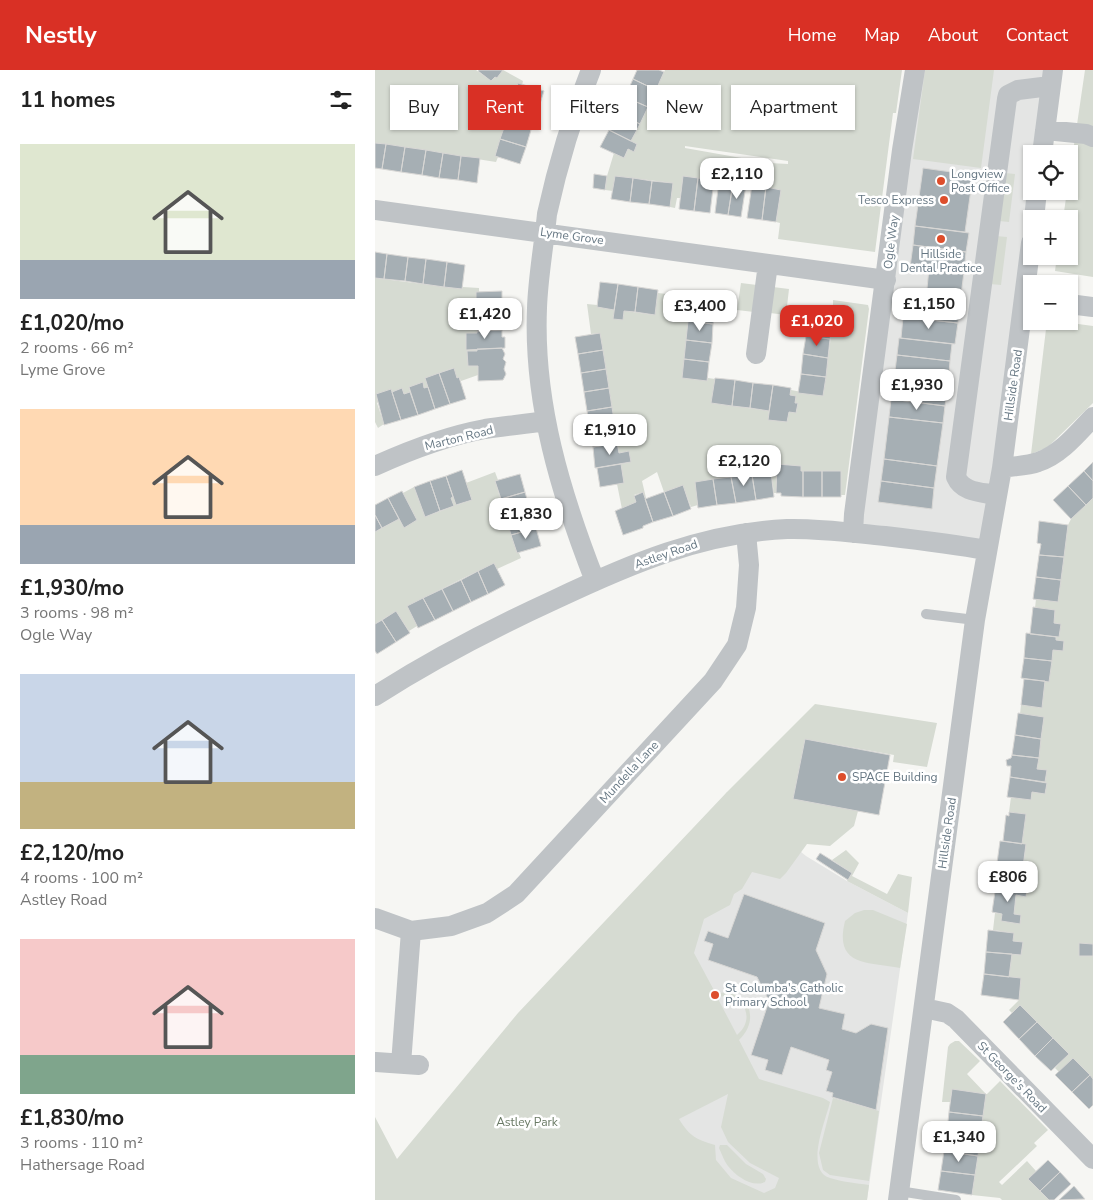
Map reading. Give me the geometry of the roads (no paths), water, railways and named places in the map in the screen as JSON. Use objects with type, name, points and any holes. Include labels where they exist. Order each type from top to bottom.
[{"type":"street","points":[[591,70],[569,128],[551,199],[545,232],[537,307],[537,354],[546,421],[567,505],[595,581]]},
{"type":"street","name":"Ogle Way","points":[[853,533],[854,514],[915,70]]},
{"type":"street","points":[[996,495],[963,487],[956,477],[1007,99],[1012,92],[1051,78],[1043,145]]},
{"type":"street","points":[[1045,130],[1086,134],[1093,137]]},
{"type":"street","name":"Lyme Grove","points":[[375,210],[886,280]]},
{"type":"street","points":[[756,354],[768,264]]},
{"type":"street","points":[[1078,306],[1093,308]]},
{"type":"street","name":"Hillside Road","points":[[898,1195],[975,620],[1002,468],[1023,330]]},
{"type":"street","points":[[1002,468],[1037,463],[1046,459],[1058,452],[1093,417]]},
{"type":"street","name":"Marton Road","points":[[375,466],[416,449],[451,438],[484,430],[546,421]]},
{"type":"street","name":"Astley Road","points":[[375,696],[491,629],[645,559],[691,544],[746,533],[805,529],[853,533],[986,550]]},
{"type":"street","name":"Mundella Lane","points":[[375,918],[411,931],[451,926],[487,913],[516,894],[713,681],[737,645],[745,608],[749,565],[746,533]]},
{"type":"street","points":[[376,1062],[410,1064],[411,931]]},
{"type":"street","name":"St George's Road","points":[[924,1008],[947,1014],[956,1019],[1093,1159]]},
{"type":"lane","points":[[926,614],[975,620]]},
{"type":"lane","points":[[898,1195],[956,1200]]},
{"type":"place","name":"Longview Post Office","points":[[941,181]]},
{"type":"place","name":"Tesco Express","points":[[944,200]]},
{"type":"place","name":"Hillside Dental Practice","points":[[941,239]]},
{"type":"place","name":"SPACE Building","points":[[842,777]]},
{"type":"place","name":"St Columba's Catholic Primary School","points":[[715,995]]},
{"type":"park label","name":"Astley Park","points":[[527,1122]]}]
